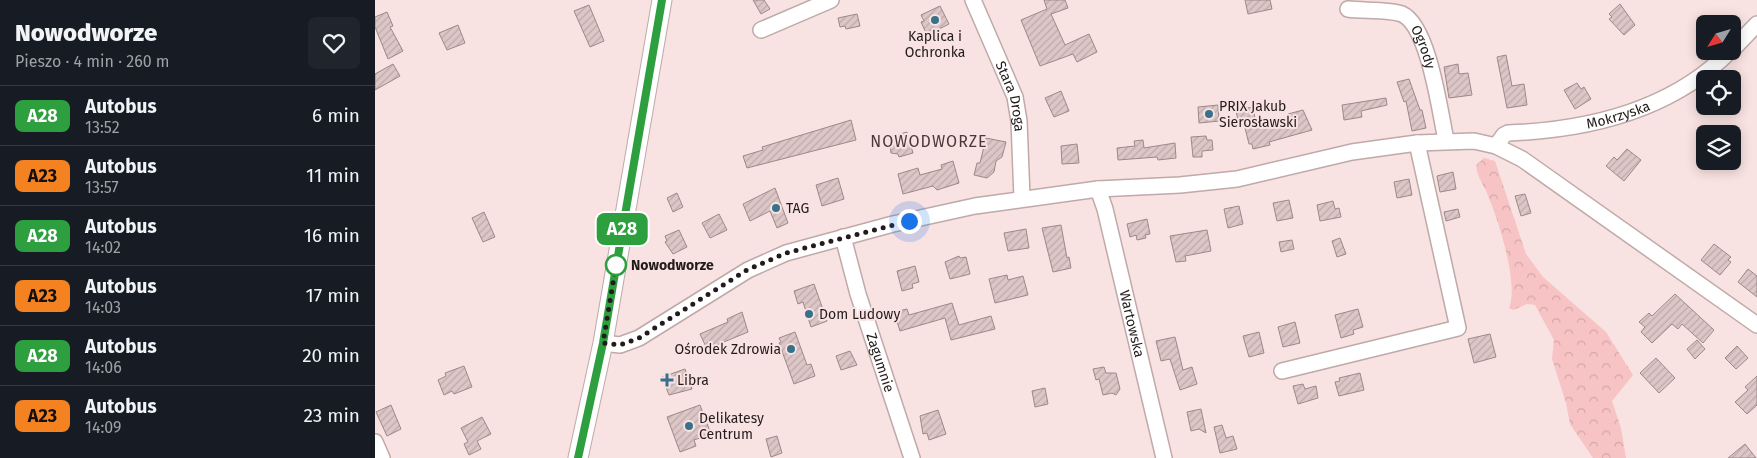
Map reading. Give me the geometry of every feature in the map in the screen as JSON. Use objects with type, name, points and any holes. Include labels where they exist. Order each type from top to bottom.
[{"type":"main road","points":[[578,458],[603,343],[662,0]]},
{"type":"street","points":[[761,30],[831,0]]},
{"type":"street","name":"Stara Droga","points":[[973,0],[1015,97],[1019,121],[1022,198]]},
{"type":"street","name":"Ogrody","points":[[1348,9],[1401,14],[1415,25],[1432,72],[1446,140]]},
{"type":"street","points":[[1741,40],[1757,24]]},
{"type":"street","name":"Mokrzyska","points":[[1495,146],[1508,133],[1576,127],[1609,120],[1663,98],[1710,71],[1721,60]]},
{"type":"street","points":[[603,343],[620,345],[639,338],[747,270],[786,253],[843,237],[975,206],[1022,198],[1097,189],[1179,185],[1237,179],[1352,152],[1446,140],[1474,141],[1495,146],[1522,159],[1757,325]]},
{"type":"street","points":[[1282,371],[1458,328],[1417,143]]},
{"type":"street","name":"Wartowska","points":[[1097,189],[1105,209],[1164,458]]},
{"type":"street","name":"Zagumnie","points":[[843,237],[858,294],[912,458]]},
{"type":"street","points":[[375,442],[382,458]]},
{"type":"green space","points":[[1484,158],[1495,161],[1526,254],[1543,277],[1606,332],[1633,375],[1612,401],[1621,428],[1626,458],[1593,458],[1570,424],[1566,403],[1552,359],[1554,340],[1535,305],[1527,304],[1513,310],[1509,308],[1511,284],[1507,253],[1476,165]]},
{"type":"building","points":[[753,0],[764,0],[770,9],[761,14]]},
{"type":"building","points":[[1044,0],[1065,0],[1068,8],[1051,14],[1065,45],[1089,34],[1097,52],[1077,62],[1073,54],[1040,66],[1021,20],[1047,9]]},
{"type":"building","points":[[1245,0],[1270,0],[1272,9],[1248,14]]},
{"type":"building","points":[[1620,4],[1635,25],[1624,35],[1609,19],[1612,17],[1609,14]]},
{"type":"building","points":[[589,5],[604,41],[590,47],[574,11]]},
{"type":"building","name":"Kaplica i Ochronka","points":[[940,6],[949,24],[927,35],[921,22],[924,21],[921,15]]},
{"type":"building","points":[[387,12],[393,26],[390,27],[403,51],[388,59],[375,27],[375,17]]},
{"type":"building","points":[[857,14],[860,26],[846,29],[845,26],[840,27],[838,18]]},
{"type":"building","points":[[458,25],[465,43],[447,50],[439,33]]},
{"type":"building","points":[[1506,55],[1512,86],[1524,84],[1527,105],[1507,108],[1497,57]]},
{"type":"building","points":[[393,64],[400,76],[375,90],[375,74]]},
{"type":"building","points":[[1458,64],[1459,74],[1468,73],[1472,95],[1449,98],[1444,67]]},
{"type":"building","points":[[1409,79],[1420,110],[1422,110],[1426,128],[1412,131],[1406,101],[1404,102],[1397,82]]},
{"type":"building","points":[[1577,83],[1581,89],[1584,87],[1591,99],[1575,109],[1564,90]]},
{"type":"building","points":[[1061,91],[1069,111],[1054,117],[1045,98]]},
{"type":"building","points":[[1386,98],[1387,105],[1361,111],[1362,117],[1344,120],[1342,105]]},
{"type":"building","name":"PRIX Jakub Sierosławski","points":[[1218,105],[1219,121],[1199,123],[1198,107]]},
{"type":"building","points":[[1253,107],[1256,124],[1264,122],[1265,125],[1290,119],[1288,114],[1303,110],[1312,130],[1269,142],[1270,145],[1253,149],[1252,144],[1249,144],[1243,120],[1238,121],[1236,110]]},
{"type":"building","points":[[851,120],[856,140],[747,168],[743,156],[763,150],[762,147]]},
{"type":"building","points":[[907,132],[913,153],[899,157],[898,154],[891,153],[889,137]]},
{"type":"building","points":[[1206,136],[1207,140],[1212,140],[1213,150],[1202,151],[1202,157],[1193,157],[1191,137]]},
{"type":"building","points":[[986,138],[1006,142],[1002,157],[996,161],[994,172],[987,178],[974,175],[977,163],[980,163]]},
{"type":"building","points":[[1143,140],[1144,148],[1175,143],[1176,158],[1158,160],[1157,157],[1118,160],[1117,148],[1135,146],[1134,141]]},
{"type":"building","points":[[1077,144],[1079,163],[1062,164],[1061,146]]},
{"type":"building","points":[[1627,149],[1641,160],[1624,181],[1606,166],[1614,157],[1617,160]]},
{"type":"building","points":[[953,161],[959,183],[937,190],[933,186],[903,194],[898,174],[918,168],[920,175],[942,169],[941,165]]},
{"type":"building","points":[[1453,172],[1456,189],[1440,192],[1437,176]]},
{"type":"building","points":[[838,178],[844,199],[822,206],[816,185]]},
{"type":"building","points":[[1409,179],[1412,195],[1397,198],[1394,182]]},
{"type":"building","points":[[775,188],[788,223],[777,228],[770,211],[750,221],[743,204]]},
{"type":"building","points":[[677,193],[683,207],[673,212],[667,198]]},
{"type":"building","points":[[1525,194],[1531,213],[1521,216],[1515,196]]},
{"type":"building","points":[[1289,200],[1293,218],[1277,221],[1273,203]]},
{"type":"building","points":[[1333,201],[1335,209],[1339,208],[1341,217],[1320,221],[1317,205]]},
{"type":"building","points":[[1239,206],[1243,224],[1228,228],[1224,209]]},
{"type":"building","points":[[1458,209],[1460,217],[1446,221],[1444,212]]},
{"type":"building","points":[[484,212],[495,237],[483,242],[472,218]]},
{"type":"building","points":[[719,214],[727,230],[710,238],[702,223]]},
{"type":"building","points":[[1147,219],[1150,234],[1145,235],[1146,238],[1137,240],[1136,235],[1130,237],[1127,224]]},
{"type":"building","points":[[1061,225],[1067,258],[1069,257],[1071,268],[1053,272],[1042,228]]},
{"type":"building","points":[[1026,229],[1029,248],[1008,251],[1004,233]]},
{"type":"building","points":[[679,230],[687,247],[673,254],[665,242],[667,241],[665,236]]},
{"type":"building","points":[[1207,230],[1211,251],[1185,256],[1186,261],[1176,262],[1170,236]]},
{"type":"building","points":[[1340,238],[1346,254],[1337,257],[1332,241]]},
{"type":"building","points":[[1292,240],[1294,249],[1281,252],[1279,242]]},
{"type":"building","points":[[1714,244],[1731,257],[1728,260],[1731,262],[1720,275],[1701,260]]},
{"type":"building","points":[[959,256],[960,258],[966,257],[970,274],[950,279],[945,262]]},
{"type":"building","points":[[915,266],[919,282],[912,284],[913,288],[902,291],[897,271]]},
{"type":"building","points":[[1748,269],[1757,276],[1757,297],[1738,282]]},
{"type":"building","points":[[1007,275],[1008,280],[1023,276],[1028,295],[995,303],[989,279]]},
{"type":"building","points":[[814,284],[827,321],[811,327],[803,302],[798,304],[794,291]]},
{"type":"building","points":[[1675,294],[1714,330],[1703,343],[1682,324],[1678,329],[1672,324],[1652,343],[1641,332],[1645,327],[1639,322],[1649,313],[1652,316]]},
{"type":"building","points":[[952,303],[959,325],[991,316],[995,329],[951,340],[945,318],[900,331],[894,312],[907,309],[909,315]]},
{"type":"building","points":[[1358,309],[1363,327],[1353,330],[1354,334],[1341,338],[1335,315]]},
{"type":"building","points":[[742,312],[748,332],[707,349],[700,334],[728,322],[727,319]]},
{"type":"building","points":[[1295,322],[1300,343],[1283,347],[1278,327]]},
{"type":"building","points":[[795,332],[807,365],[811,364],[815,376],[794,384],[779,343],[781,342],[779,338]]},
{"type":"building","points":[[1259,332],[1264,353],[1249,357],[1243,336]]},
{"type":"building","points":[[1490,334],[1496,357],[1474,363],[1468,339]]},
{"type":"building","points":[[1175,337],[1183,370],[1192,367],[1197,384],[1180,390],[1170,359],[1161,361],[1156,341]]},
{"type":"building","points":[[1697,340],[1705,349],[1695,359],[1687,349]]},
{"type":"building","points":[[1737,346],[1748,358],[1736,369],[1725,358]]},
{"type":"building","points":[[850,351],[857,365],[841,370],[836,356]]},
{"type":"building","points":[[1656,358],[1675,378],[1659,393],[1640,373]]},
{"type":"building","points":[[464,366],[472,387],[454,394],[452,391],[444,395],[438,380],[446,376],[445,373]]},
{"type":"building","points":[[1104,367],[1106,373],[1116,373],[1120,389],[1116,395],[1112,393],[1103,395],[1099,379],[1096,380],[1093,369]]},
{"type":"building","points":[[685,369],[692,389],[669,395],[662,377]]},
{"type":"building","points":[[1360,373],[1364,390],[1339,396],[1335,382],[1340,381],[1339,378]]},
{"type":"building","points":[[1757,376],[1757,405],[1747,414],[1735,402],[1748,390],[1745,387]]},
{"type":"building","points":[[1303,384],[1305,389],[1316,386],[1318,398],[1298,404],[1293,386]]},
{"type":"building","points":[[1045,388],[1048,404],[1035,407],[1032,391]]},
{"type":"building","points":[[391,405],[401,429],[387,436],[376,412]]},
{"type":"building","name":"Delikatesy Centrum","points":[[700,405],[711,434],[694,440],[696,446],[680,452],[667,417]]},
{"type":"building","points":[[1201,409],[1206,433],[1199,429],[1191,431],[1187,412]]},
{"type":"building","points":[[938,410],[946,434],[929,440],[927,433],[923,434],[920,416]]},
{"type":"building","points":[[482,417],[491,434],[477,441],[481,449],[469,455],[464,444],[468,442],[461,428]]},
{"type":"building","points":[[1222,425],[1226,438],[1233,436],[1237,449],[1220,453],[1214,427]]},
{"type":"building","points":[[777,436],[782,453],[771,457],[766,439]]},
{"type":"building","points":[[1745,444],[1756,458],[1728,458]]},
{"type":"bus line","name":"A28","points":[[578,458],[603,343],[662,0]]},
{"type":"place","name":"Kaplica i Ochronka","points":[[935,20]]},
{"type":"place","name":"PRIX Jakub Sierosławski","points":[[1209,114]]},
{"type":"place","name":"TAG","points":[[776,208]]},
{"type":"place","name":"Nowodworze","points":[[616,265]]},
{"type":"place","name":"Dom Ludowy","points":[[809,314]]},
{"type":"place","name":"Ośrodek Zdrowia","points":[[791,349]]},
{"type":"place","name":"Libra","points":[[667,380]]},
{"type":"place","name":"Delikatesy Centrum","points":[[689,426]]},
{"type":"district","name":"NOWODWORZE","points":[[929,141]]},
{"type":"route","points":[[616,265],[603,343],[620,345],[639,338],[747,270],[786,253],[812,244],[909,221]]}]
